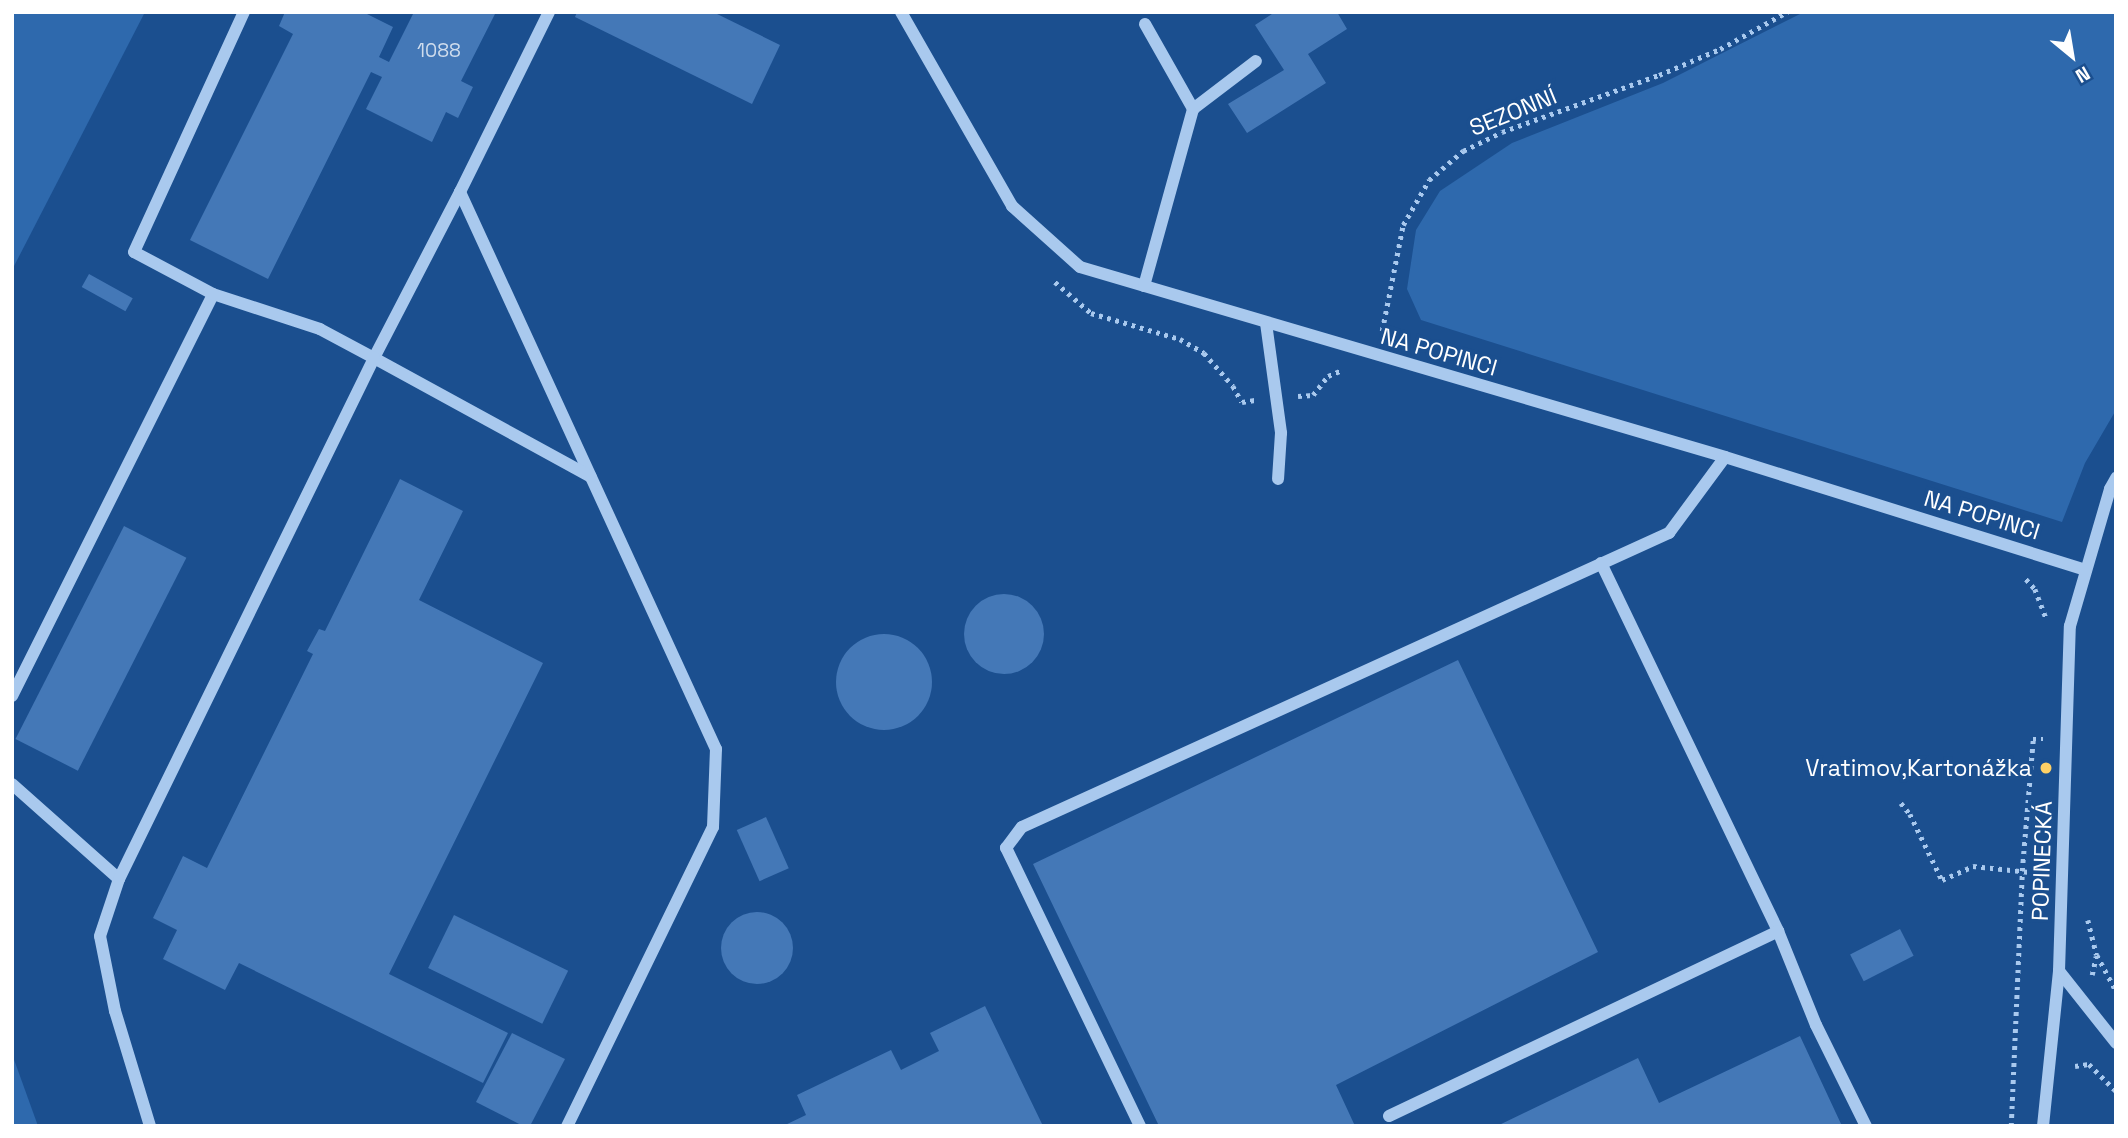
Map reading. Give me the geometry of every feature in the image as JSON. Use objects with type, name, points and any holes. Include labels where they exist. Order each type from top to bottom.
[{"type":"street","points":[[244,12],[134,252],[213,294],[320,329],[591,477]]},
{"type":"street","points":[[150,1126],[115,1011],[100,936],[119,879],[374,358],[549,12]]},
{"type":"street","name":"NA POPINCI","points":[[901,12],[1012,206],[1080,267],[1725,457],[2086,570]]},
{"type":"street","points":[[1145,24],[1193,109]]},
{"type":"street","points":[[1144,286],[1193,109],[1256,61]]},
{"type":"street","points":[[460,192],[716,749],[713,827],[567,1126]]},
{"type":"street","points":[[12,696],[213,294]]},
{"type":"street","points":[[1266,323],[1281,433],[1278,479]]},
{"type":"street","points":[[1140,1126],[1006,848],[1022,827],[1669,533],[1725,457]]},
{"type":"street","name":"POPINECKÁ","points":[[2043,1126],[2059,971],[2070,626],[2116,478]]},
{"type":"street","points":[[1601,563],[1778,930],[1816,1025],[1866,1126]]},
{"type":"street","points":[[12,784],[119,879]]},
{"type":"street","points":[[1390,1116],[1778,930]]},
{"type":"street","points":[[2059,971],[2116,1043]]},
{"type":"path","name":"SEZONNÍ","points":[[1377,356],[1403,225],[1429,180],[1463,151],[1502,132],[1659,75],[1720,49],[1787,12]]},
{"type":"path","points":[[2011,1126],[2022,871],[2033,738],[2044,739]]},
{"type":"path","points":[[1900,803],[1910,814],[1942,880],[1973,866],[2062,875]]},
{"type":"path","points":[[2085,909],[2096,955],[2116,990]]},
{"type":"path","points":[[2068,1070],[2078,1063],[2089,1065],[2116,1091]]},
{"type":"shaded area","points":[[12,12],[145,12],[12,270]]},
{"type":"shaded area","points":[[1804,12],[2116,12],[2116,410],[2085,463],[2062,522],[1421,320],[1407,289],[1416,230],[1440,191],[1512,143],[1663,83]]},
{"type":"shaded area","points":[[12,1054],[38,1126],[12,1126]]},
{"type":"building","points":[[285,12],[363,12],[393,27],[379,57],[389,62],[414,12],[496,12],[461,81],[473,87],[458,118],[446,112],[432,142],[366,109],[382,77],[371,72],[268,279],[190,240],[293,34],[279,26]]},
{"type":"building","points":[[577,12],[713,12],[780,45],[752,104],[575,17]]},
{"type":"building","points":[[1275,12],[1337,12],[1347,29],[1308,54],[1326,83],[1247,133],[1228,104],[1284,70],[1255,25]]},
{"type":"building","points":[[89,274],[133,298],[125,311],[82,287]]},
{"type":"building","points":[[400,479],[463,511],[419,600],[543,663],[389,974],[508,1033],[483,1083],[239,963],[225,990],[163,959],[177,930],[153,918],[183,856],[207,868],[313,654],[307,651],[319,629],[325,631]]},
{"type":"building","points":[[124,526],[186,558],[78,771],[15,739]]},
{"type":"building","points":[[996,594],[1012,594],[1033,605],[1044,626],[1044,642],[1033,663],[1012,674],[996,674],[982,668],[970,656],[964,642],[964,626],[970,612],[982,600]]},
{"type":"building","points":[[875,634],[893,634],[911,642],[924,655],[932,673],[929,701],[911,722],[893,730],[875,730],[857,722],[844,709],[836,691],[836,673],[844,655],[857,642]]},
{"type":"building","points":[[1458,660],[1598,952],[1336,1085],[1355,1126],[1159,1126],[1033,864]]},
{"type":"building","points":[[766,817],[789,868],[760,881],[737,830]]},
{"type":"building","points":[[757,912],[777,918],[787,928],[793,948],[787,968],[777,978],[757,984],[737,978],[727,968],[721,948],[727,928],[737,918]]},
{"type":"building","points":[[454,915],[568,971],[542,1024],[428,968]]},
{"type":"building","points":[[1900,929],[1914,956],[1864,981],[1850,954]]},
{"type":"building","points":[[985,1006],[1043,1126],[783,1126],[806,1115],[797,1095],[891,1050],[901,1070],[939,1051],[930,1033]]},
{"type":"building","points":[[512,1033],[565,1059],[530,1126],[523,1126],[476,1102]]},
{"type":"building","points":[[1800,1036],[1842,1126],[1497,1126],[1638,1058],[1659,1103]]},
{"type":"place","name":"Vratimov,Kartonážka","points":[[2046,768]]}]
